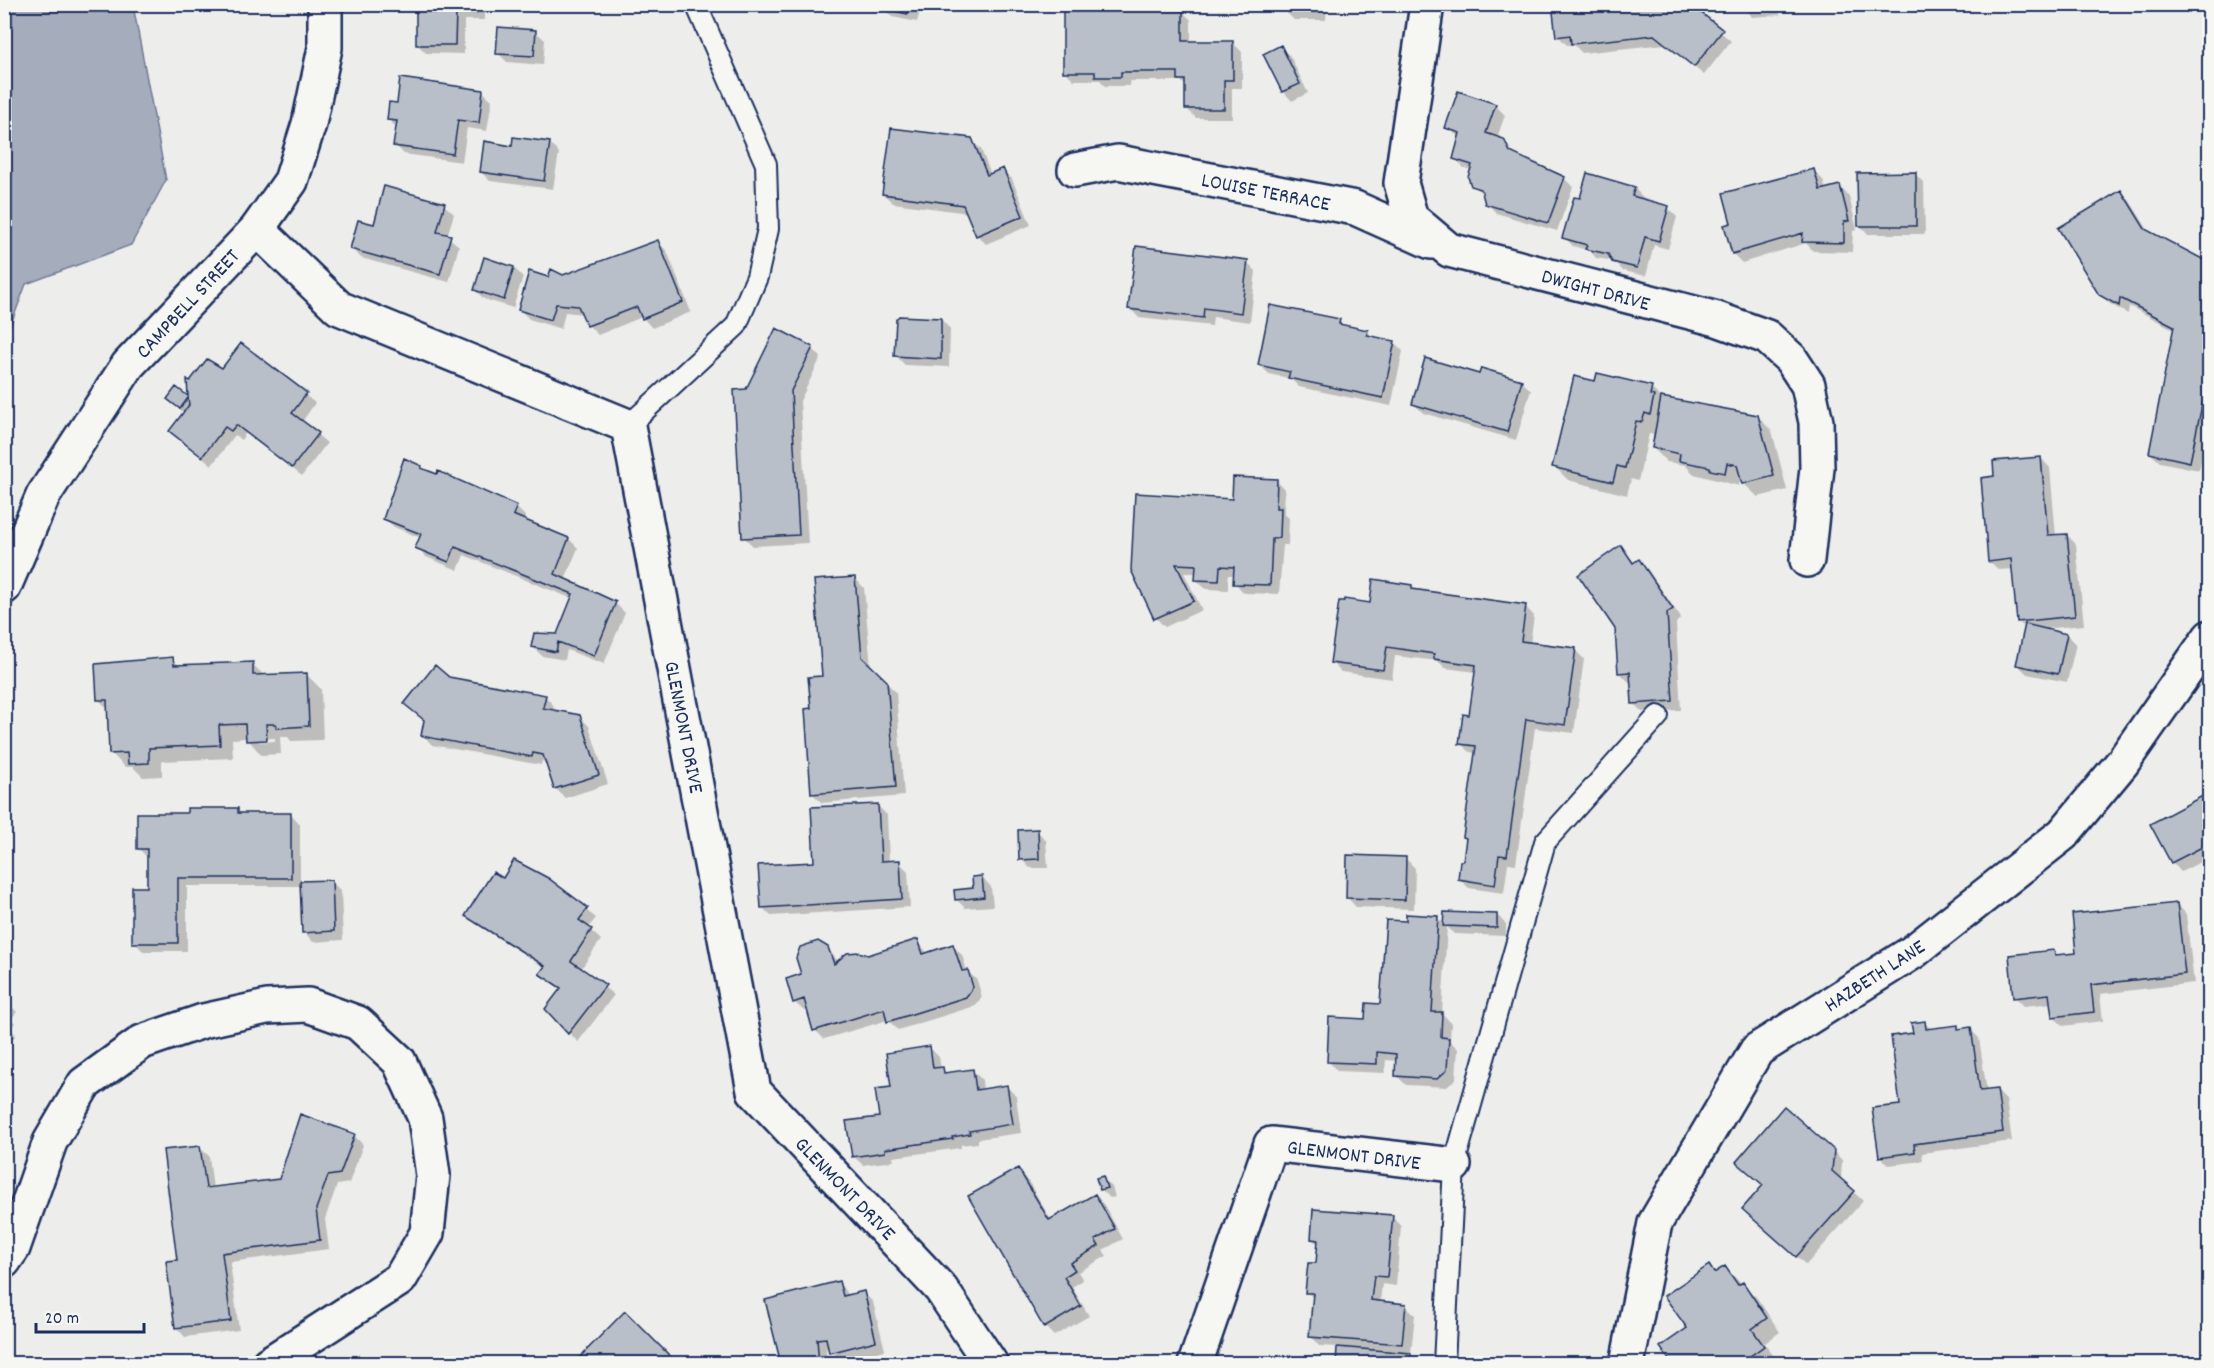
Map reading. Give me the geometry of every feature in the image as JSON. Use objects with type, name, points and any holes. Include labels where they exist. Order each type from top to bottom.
[{"type":"street","name":"CAMPBELL STREET","points":[[4,587],[43,496],[128,365],[257,228],[291,181],[309,124],[325,48],[325,4]]},
{"type":"street","name":"DWIGHT DRIVE","points":[[1427,4],[1401,183],[1412,218],[1449,250],[1717,319],[1767,337],[1791,359],[1808,385],[1816,423],[1817,468],[1807,560]]},
{"type":"street","name":"LOUISE TERRACE","points":[[1075,170],[1118,162],[1354,208],[1449,250]]},
{"type":"street","points":[[257,228],[339,308],[628,426]]},
{"type":"street","name":"GLENMONT DRIVE","points":[[628,426],[754,1091],[941,1289],[991,1364]]},
{"type":"street","name":"HAZBETH LANE","points":[[1628,1364],[1655,1223],[1757,1050],[1913,952],[2063,834],[2122,763],[2210,636]]},
{"type":"street","points":[[4,1261],[13,1248],[50,1142],[84,1084],[142,1042],[203,1021],[267,1007],[308,1005],[358,1023],[399,1061],[425,1118],[433,1175],[427,1233],[400,1279],[268,1364]]},
{"type":"street","name":"GLENMONT DRIVE","points":[[1195,1364],[1271,1144],[1454,1165]]},
{"type":"lane","points":[[628,426],[736,326],[757,277],[768,228],[766,164],[696,4]]},
{"type":"lane","points":[[1444,1364],[1454,1165],[1545,842],[1658,716]]},
{"type":"water","points":[[5,4],[133,5],[166,180],[131,245],[26,284],[5,340]]},
{"type":"building","points":[[406,4],[476,4],[476,12],[456,12],[455,45],[416,45],[416,6]]},
{"type":"building","points":[[882,4],[911,4],[908,14],[881,8]]},
{"type":"building","points":[[1283,4],[1318,4],[1318,12],[1283,11]]},
{"type":"building","points":[[1552,4],[1690,4],[1723,30],[1694,67],[1654,35],[1571,44],[1570,35],[1556,37]]},
{"type":"building","points":[[1741,4],[1772,4],[1772,6],[1741,9]]},
{"type":"building","points":[[1063,6],[1156,6],[1156,9],[1183,9],[1183,41],[1233,41],[1233,80],[1224,80],[1224,109],[1185,109],[1185,80],[1178,80],[1178,72],[1121,72],[1121,77],[1095,77],[1095,72],[1063,72]]},
{"type":"building","points":[[498,27],[536,30],[534,56],[496,54]]},
{"type":"building","points":[[1281,45],[1300,84],[1282,92],[1263,54]]},
{"type":"building","points":[[400,78],[483,90],[479,123],[458,120],[453,154],[393,146],[397,121],[387,120],[389,102],[397,103]]},
{"type":"building","points":[[1458,91],[1496,104],[1486,133],[1504,139],[1510,152],[1565,177],[1548,223],[1485,204],[1481,189],[1471,186],[1468,177],[1472,165],[1453,159],[1460,133],[1445,128]]},
{"type":"building","points":[[891,128],[972,138],[987,175],[1003,168],[1023,216],[976,236],[963,205],[882,194]]},
{"type":"building","points":[[513,137],[550,142],[544,181],[480,172],[484,141],[512,146]]},
{"type":"building","points":[[1814,169],[1820,190],[1840,185],[1849,221],[1844,222],[1844,243],[1802,242],[1803,233],[1732,254],[1724,225],[1731,223],[1723,193]]},
{"type":"building","points":[[1916,172],[1916,226],[1858,226],[1857,173]]},
{"type":"building","points":[[1587,173],[1635,187],[1632,196],[1669,206],[1659,241],[1645,237],[1637,268],[1612,262],[1608,254],[1585,249],[1587,245],[1562,238],[1574,197],[1580,198]]},
{"type":"building","points":[[384,186],[445,203],[437,232],[451,235],[440,274],[350,249],[358,220],[374,224]]},
{"type":"building","points":[[2121,190],[2145,229],[2210,263],[2210,367],[2190,462],[2149,453],[2174,326],[2120,298],[2119,306],[2099,295],[2058,228]]},
{"type":"building","points":[[658,240],[683,302],[642,319],[637,307],[587,326],[578,306],[556,304],[551,320],[518,310],[529,271],[548,277],[551,269],[563,275]]},
{"type":"building","points":[[1136,246],[1248,260],[1241,313],[1204,308],[1203,318],[1128,309]]},
{"type":"building","points":[[484,257],[514,267],[504,300],[474,290]]},
{"type":"building","points":[[1270,305],[1340,319],[1339,324],[1368,330],[1367,335],[1395,341],[1383,398],[1288,378],[1290,372],[1258,365]]},
{"type":"building","points":[[899,316],[941,318],[941,359],[894,356],[896,319]]},
{"type":"building","points":[[776,328],[813,347],[791,391],[799,535],[742,538],[734,390],[746,389]]},
{"type":"building","points":[[241,343],[307,393],[292,413],[319,433],[292,468],[236,425],[231,431],[225,427],[202,457],[169,431],[189,405],[188,398],[180,409],[167,399],[176,387],[188,396],[187,379],[190,381],[207,359],[222,368]]},
{"type":"building","points":[[1425,358],[1479,374],[1481,368],[1522,380],[1507,432],[1412,404]]},
{"type":"building","points":[[1597,373],[1652,386],[1650,395],[1654,396],[1650,415],[1645,413],[1642,422],[1636,421],[1625,468],[1617,466],[1613,482],[1552,467],[1574,376],[1595,381]]},
{"type":"building","points":[[1661,397],[1758,415],[1774,476],[1742,484],[1737,465],[1727,463],[1725,473],[1710,470],[1710,467],[1679,461],[1680,454],[1652,448]]},
{"type":"building","points":[[2041,457],[2048,535],[2067,534],[2075,616],[2017,622],[2011,559],[1988,562],[1981,478],[1994,476],[1993,461]]},
{"type":"building","points":[[404,458],[422,466],[421,468],[437,474],[438,471],[517,506],[513,515],[569,538],[555,574],[616,602],[594,656],[558,642],[556,652],[531,647],[534,633],[557,634],[573,594],[455,547],[449,562],[415,548],[421,534],[383,519]]},
{"type":"building","points":[[1233,477],[1277,479],[1276,508],[1281,508],[1280,537],[1272,539],[1270,585],[1233,584],[1234,567],[1220,566],[1219,581],[1195,580],[1196,565],[1176,564],[1194,601],[1154,619],[1131,570],[1135,493],[1232,499]]},
{"type":"building","points":[[1621,545],[1633,563],[1639,559],[1673,609],[1667,613],[1673,701],[1632,704],[1630,672],[1618,673],[1615,629],[1578,575]]},
{"type":"building","points":[[855,577],[862,657],[887,681],[896,787],[811,794],[805,709],[811,708],[808,677],[822,676],[814,580]]},
{"type":"building","points":[[1373,579],[1412,585],[1412,589],[1526,605],[1521,641],[1576,648],[1565,725],[1526,719],[1507,856],[1499,855],[1495,885],[1458,879],[1460,861],[1463,861],[1466,838],[1463,837],[1476,746],[1459,744],[1463,714],[1469,715],[1476,665],[1434,659],[1434,654],[1387,647],[1383,670],[1330,663],[1339,601],[1344,601],[1344,599],[1370,603]]},
{"type":"building","points":[[2025,624],[2067,634],[2058,674],[2016,665]]},
{"type":"building","points":[[173,657],[174,665],[253,662],[253,675],[307,673],[309,726],[276,728],[276,724],[266,724],[267,740],[246,741],[245,724],[219,725],[220,745],[149,748],[149,763],[128,764],[127,753],[109,754],[107,700],[97,700],[95,664]]},
{"type":"building","points":[[435,665],[449,677],[546,695],[543,708],[580,715],[599,775],[554,789],[543,755],[533,753],[532,757],[421,736],[424,720],[404,704]]},
{"type":"building","points":[[2210,792],[2210,843],[2171,863],[2150,824]]},
{"type":"building","points":[[878,804],[881,861],[900,860],[902,899],[761,908],[758,865],[814,862],[811,807]]},
{"type":"building","points":[[187,808],[238,808],[238,813],[291,813],[291,878],[178,878],[178,943],[132,943],[132,887],[147,887],[147,849],[137,849],[137,813],[187,813]]},
{"type":"building","points":[[1038,829],[1039,859],[1019,860],[1018,830]]},
{"type":"building","points":[[1347,855],[1406,857],[1405,900],[1346,898]]},
{"type":"building","points":[[514,860],[548,878],[588,908],[579,920],[592,929],[571,961],[606,985],[568,1034],[545,1009],[561,988],[539,974],[545,966],[465,916],[493,872],[503,878]]},
{"type":"building","points":[[982,876],[984,897],[955,900],[954,890],[973,888],[972,877]]},
{"type":"building","points":[[332,880],[334,931],[302,933],[300,881]]},
{"type":"building","points":[[2177,903],[2185,974],[2091,985],[2094,1012],[2052,1017],[2049,994],[2013,998],[2009,955],[2054,950],[2055,955],[2076,953],[2072,914]]},
{"type":"building","points":[[1444,912],[1497,914],[1497,928],[1443,926]]},
{"type":"building","points":[[1406,914],[1438,916],[1432,1012],[1442,1012],[1441,1037],[1449,1038],[1447,1070],[1437,1079],[1395,1076],[1396,1054],[1377,1052],[1377,1064],[1327,1062],[1329,1017],[1365,1019],[1366,1003],[1380,1004],[1386,920],[1406,921]]},
{"type":"building","points":[[918,939],[923,954],[953,944],[962,971],[968,970],[973,987],[966,997],[887,1022],[884,1009],[813,1031],[804,999],[793,1003],[786,979],[801,974],[796,958],[800,947],[818,941],[828,947],[834,964],[847,953],[859,952],[868,955]]},
{"type":"building","points":[[1925,1021],[1926,1029],[1958,1025],[1958,1029],[1971,1027],[1980,1091],[1997,1089],[2003,1132],[1914,1144],[1915,1152],[1879,1157],[1872,1108],[1900,1105],[1891,1036],[1913,1033],[1911,1023]]},
{"type":"building","points":[[930,1046],[933,1068],[943,1067],[944,1073],[973,1069],[976,1090],[1007,1085],[1013,1124],[969,1131],[970,1134],[952,1137],[953,1139],[885,1149],[885,1152],[852,1157],[846,1121],[879,1117],[875,1089],[891,1087],[886,1053]]},
{"type":"building","points":[[1784,1106],[1834,1150],[1832,1171],[1855,1191],[1796,1257],[1742,1209],[1763,1185],[1736,1162]]},
{"type":"building","points":[[300,1114],[355,1134],[340,1174],[328,1176],[316,1209],[320,1240],[222,1253],[231,1321],[175,1328],[166,1261],[177,1260],[163,1150],[200,1146],[206,1188],[279,1179]]},
{"type":"building","points":[[1018,1168],[1049,1220],[1095,1194],[1115,1229],[1095,1240],[1099,1246],[1070,1263],[1075,1270],[1064,1277],[1081,1306],[1044,1328],[968,1196]]},
{"type":"building","points":[[1103,1176],[1107,1188],[1100,1190],[1096,1178]]},
{"type":"building","points":[[1313,1209],[1393,1215],[1387,1277],[1374,1276],[1371,1300],[1406,1304],[1402,1344],[1309,1337],[1313,1293],[1305,1293],[1308,1263],[1316,1263],[1318,1240],[1311,1239]]},
{"type":"building","points":[[1709,1265],[1714,1273],[1725,1266],[1738,1285],[1743,1282],[1767,1318],[1752,1329],[1764,1346],[1739,1364],[1672,1364],[1660,1347],[1687,1328],[1664,1296]]},
{"type":"building","points":[[839,1281],[843,1296],[864,1291],[876,1341],[829,1353],[826,1338],[817,1339],[819,1364],[781,1364],[765,1300]]},
{"type":"building","points":[[625,1311],[678,1364],[573,1364]]},
{"type":"building","points":[[1337,1347],[1411,1353],[1410,1364],[1336,1364]]}]
